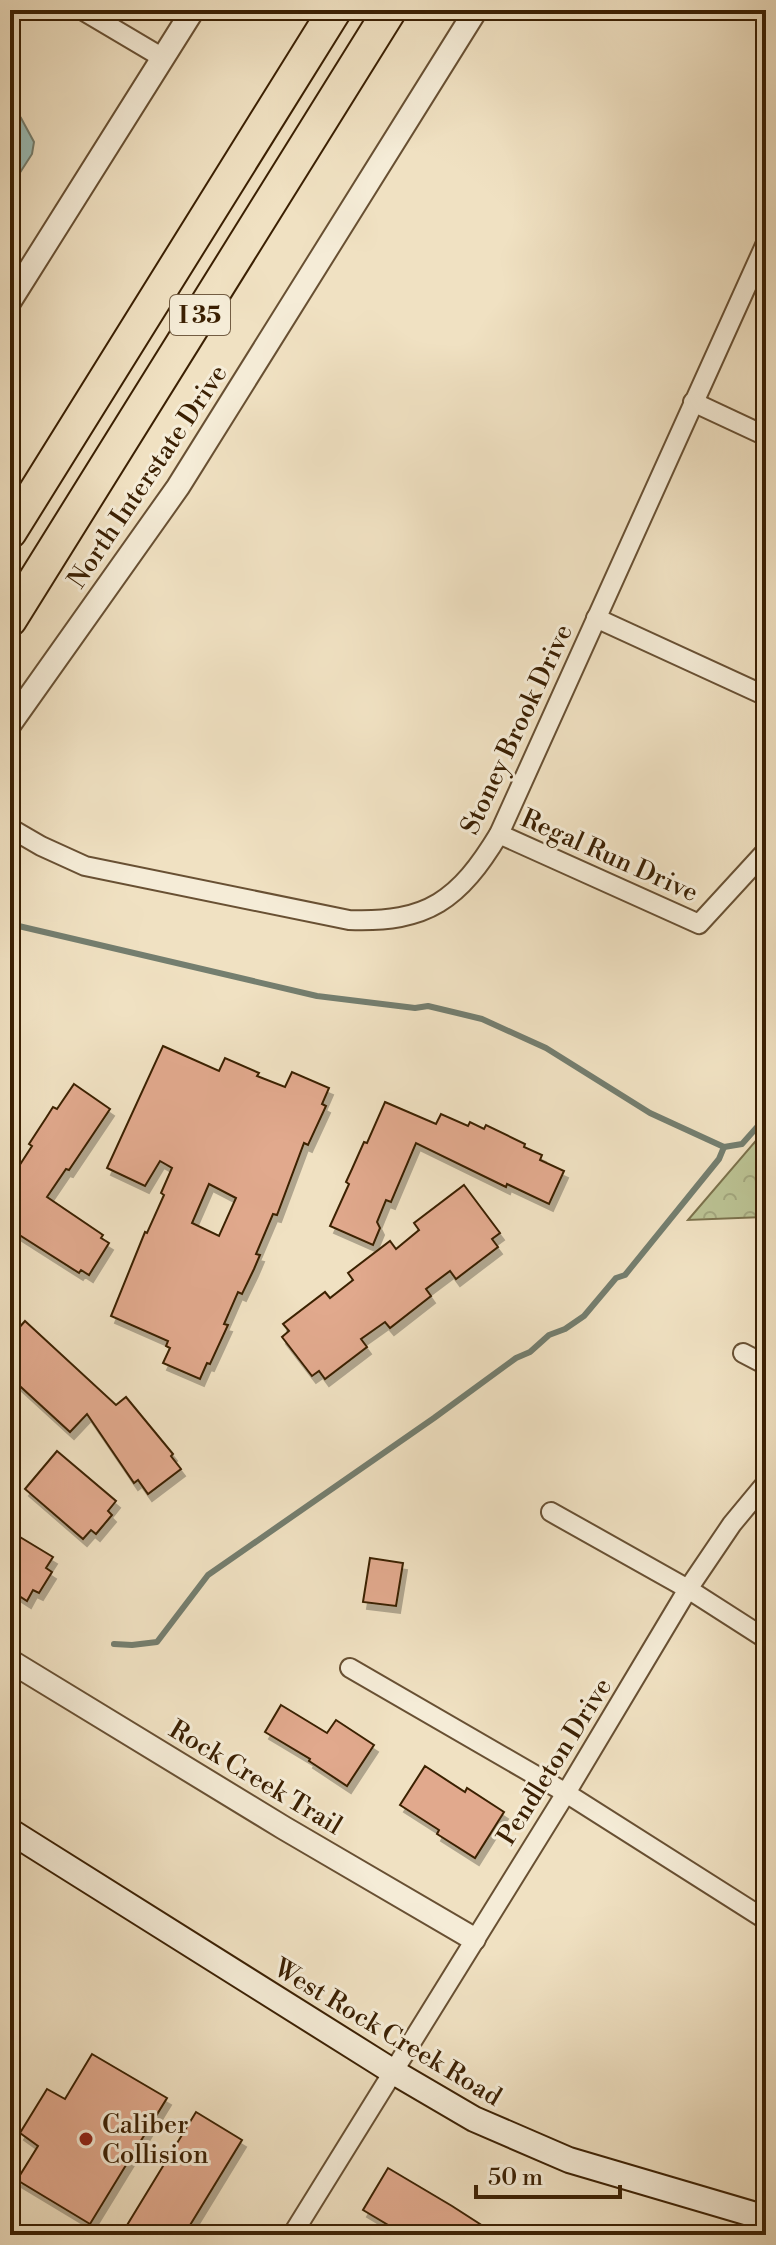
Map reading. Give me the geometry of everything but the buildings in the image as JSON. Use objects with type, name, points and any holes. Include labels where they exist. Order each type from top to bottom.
[{"type":"highway","name":"I 35","points":[[10,532],[335,10]]},
{"type":"highway","name":"I 35","points":[[10,620],[390,10]]},
{"type":"main road","name":"West Rock Creek Road","points":[[10,1831],[392,2071],[474,2119],[569,2160],[766,2218]]},
{"type":"street","points":[[82,10],[163,58]]},
{"type":"street","points":[[10,301],[193,10]]},
{"type":"street","name":"North Interstate Drive","points":[[10,724],[178,487],[476,10]]},
{"type":"street","name":"Stoney Brook Drive","points":[[10,828],[85,866],[307,913],[376,921],[416,914],[439,902],[473,873],[499,834],[766,243]]},
{"type":"street","points":[[693,402],[766,436]]},
{"type":"street","points":[[596,618],[766,696]]},
{"type":"street","name":"Regal Run Drive","points":[[499,834],[699,924],[766,851]]},
{"type":"street","points":[[743,1353],[766,1365]]},
{"type":"street","name":"Pendleton Drive","points":[[292,2235],[566,1793],[688,1589],[732,1524],[766,1483]]},
{"type":"street","points":[[551,1512],[688,1589],[766,1639]]},
{"type":"street","name":"Rock Creek Trail","points":[[18,1666],[474,1939]]},
{"type":"street","points":[[350,1668],[566,1793],[766,1920]]},
{"type":"green space","points":[[766,1129],[766,1217],[688,1220]]},
{"type":"water","points":[[21,118],[34,142],[32,154],[10,188],[10,125]]},
{"type":"waterway","points":[[10,924],[317,996],[415,1008],[428,1006],[482,1019],[546,1048],[650,1113],[724,1147],[742,1144],[766,1117]]},
{"type":"waterway","points":[[114,1644],[157,1642],[208,1575],[516,1358],[530,1352],[549,1335],[584,1316],[616,1278],[625,1275],[719,1159],[724,1147]]},
{"type":"place","name":"Caliber Collision","points":[[86,2139]]}]
